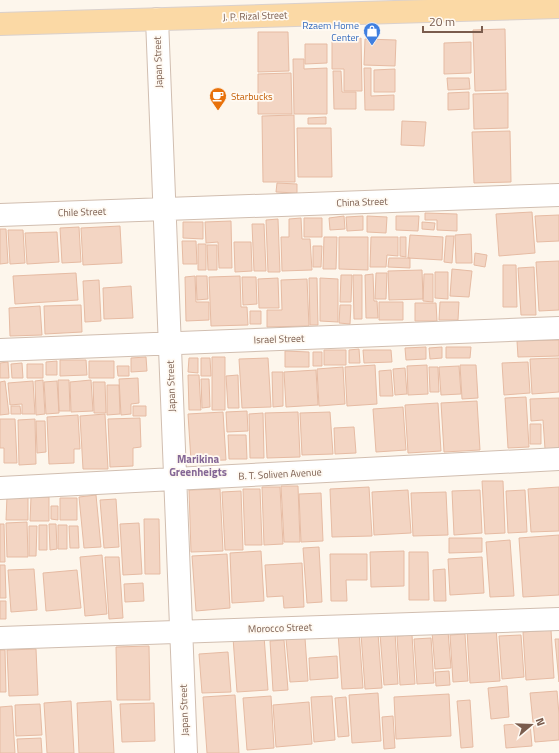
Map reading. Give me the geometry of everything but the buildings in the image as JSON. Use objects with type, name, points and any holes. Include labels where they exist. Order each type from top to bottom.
[{"type":"main road","name":"J. P. Rizal Street","points":[[0,24],[157,19],[352,7],[419,6],[559,8]]},
{"type":"street","name":"Japan Street","points":[[157,19],[186,753]]},
{"type":"street","name":"China Street","points":[[164,210],[559,195]]},
{"type":"street","name":"Chile Street","points":[[0,215],[164,210]]},
{"type":"street","name":"Israel Street","points":[[0,350],[559,328]]},
{"type":"street","name":"B. T. Soliven Avenue","points":[[0,488],[559,459]]},
{"type":"street","name":"Morocco Street","points":[[0,638],[559,619]]},
{"type":"place","name":"Rzaem Home Center","points":[[372,46]]},
{"type":"place","name":"Starbucks","points":[[218,111]]},
{"type":"district","name":"Marikina Greenheigts","points":[[198,465]]}]
